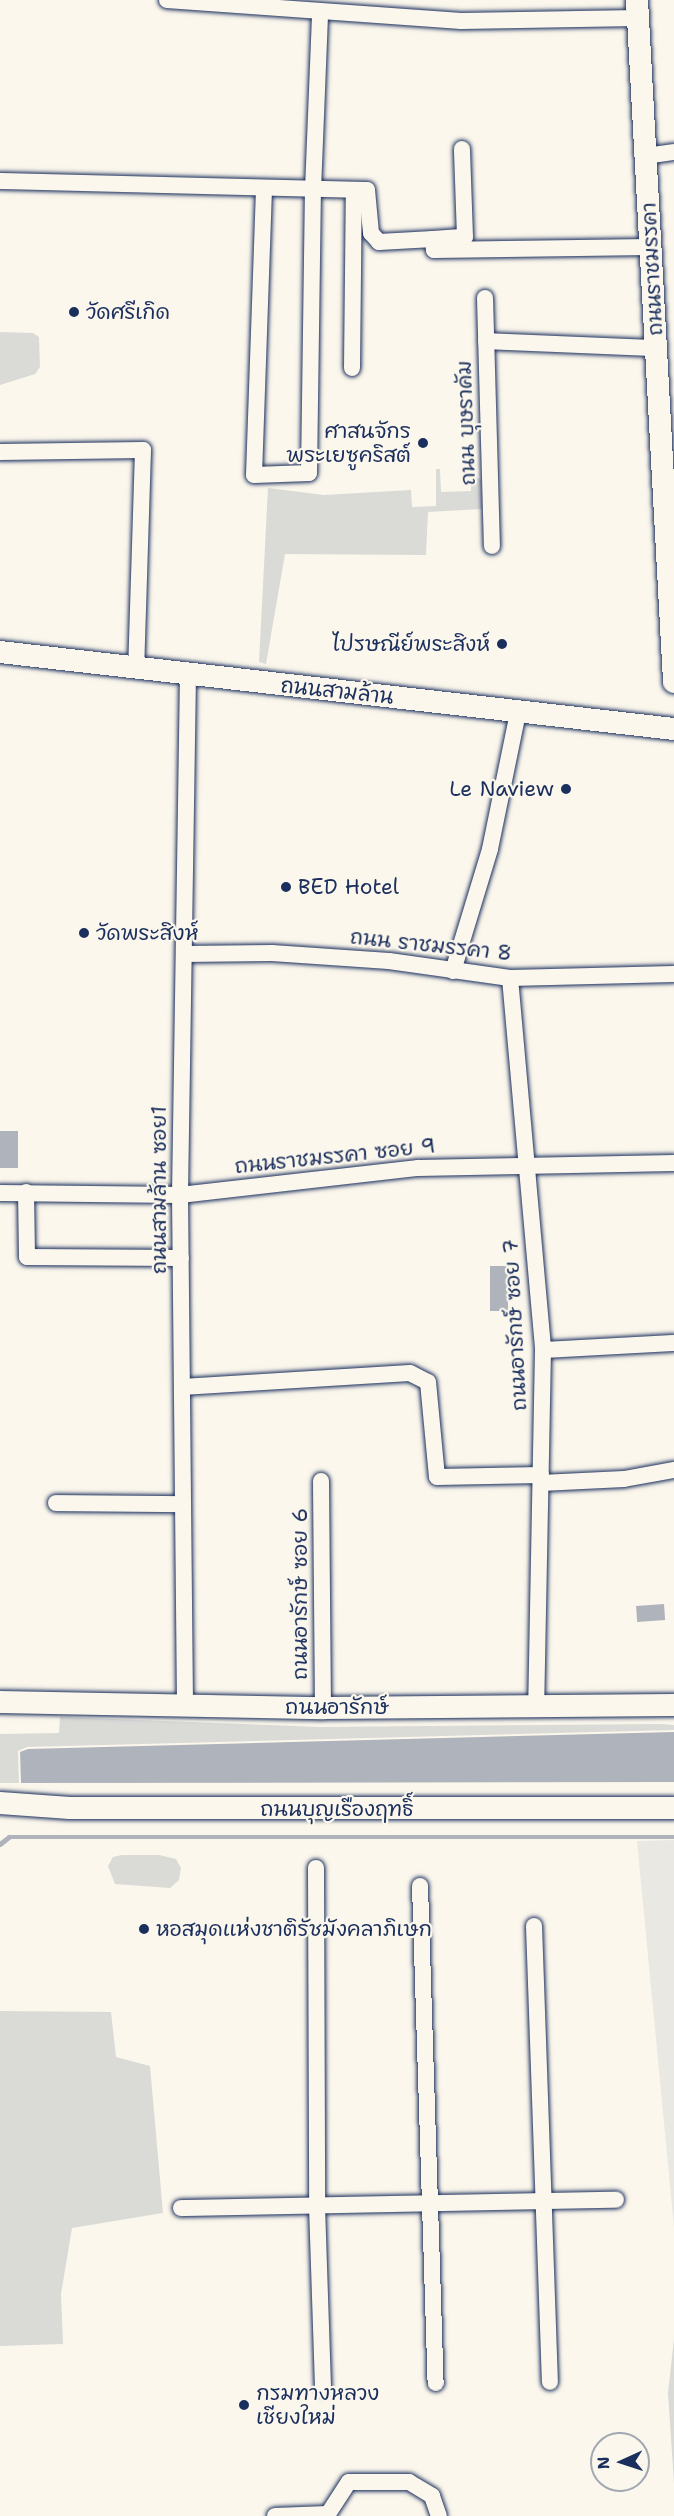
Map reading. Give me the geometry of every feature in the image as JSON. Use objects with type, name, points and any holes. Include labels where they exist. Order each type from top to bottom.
[{"type":"main road","name":"ถนนราชมรรคา","points":[[638,9],[656,348],[667,412],[674,682]]},
{"type":"main road","name":"ถนนสามล้าน","points":[[0,652],[674,729]]},
{"type":"main road","name":"ถนนอารักษ์","points":[[0,1702],[323,1708],[674,1705]]},
{"type":"main road","name":"ถนนบุญเรืองฤทธิ์","points":[[0,1803],[70,1808],[674,1808]]},
{"type":"main road","points":[[0,1816],[70,1808]]},
{"type":"street","points":[[167,0],[461,21],[638,9]]},
{"type":"street","points":[[264,189],[254,475],[309,473],[313,190],[320,12]]},
{"type":"street","points":[[0,182],[367,190],[370,196],[374,239],[465,237],[462,148]]},
{"type":"street","points":[[645,156],[674,152]]},
{"type":"street","points":[[352,368],[354,190]]},
{"type":"street","points":[[433,238],[434,250],[650,246]]},
{"type":"street","name":"ถนน บุษราคัม","points":[[485,298],[492,546]]},
{"type":"street","points":[[486,341],[656,348]]},
{"type":"street","points":[[0,452],[143,450],[136,668]]},
{"type":"street","name":"ถนนสามล้าน ซอย1","points":[[185,1706],[180,1195],[188,674]]},
{"type":"street","points":[[453,971],[490,849],[518,712]]},
{"type":"street","name":"ถนน ราชมรรคา 8","points":[[184,954],[272,953],[389,961],[510,978],[674,974]]},
{"type":"street","name":"ถนนอารักษ์ ซอย 7","points":[[510,978],[543,1350],[536,1707]]},
{"type":"street","name":"ถนนราชมรรคา ซอย 9","points":[[0,1193],[180,1195],[418,1168],[674,1163]]},
{"type":"street","points":[[26,1192],[27,1257],[181,1258]]},
{"type":"street","points":[[543,1350],[674,1343]]},
{"type":"street","points":[[182,1387],[410,1373],[428,1382],[437,1477],[624,1479],[674,1470]]},
{"type":"street","name":"ถนนอารักษ์ ซอย 6","points":[[321,1481],[323,1708]]},
{"type":"street","points":[[57,1503],[183,1504]]},
{"type":"street","points":[[316,1868],[317,2206],[322,2388]]},
{"type":"street","points":[[420,1886],[436,2384]]},
{"type":"street","points":[[534,1926],[550,2382]]},
{"type":"street","points":[[181,2208],[616,2200]]},
{"type":"street","points":[[275,2516],[328,2515],[349,2482],[409,2482],[432,2496],[439,2516]]},
{"type":"shaded area","points":[[0,332],[33,333],[39,337],[40,367],[35,374],[0,385]]},
{"type":"shaded area","points":[[436,469],[440,469],[441,492],[471,491],[471,474],[481,480],[482,509],[428,512],[426,555],[285,554],[266,664],[259,662],[268,488],[324,495],[411,490],[412,507],[436,506]]},
{"type":"shaded area","points":[[0,1131],[18,1131],[18,1168],[0,1168]]},
{"type":"shaded area","points":[[490,1266],[508,1266],[508,1311],[490,1311]]},
{"type":"shaded area","points":[[664,1604],[665,1620],[637,1622],[636,1606]]},
{"type":"shaded area","points":[[60,1717],[320,1727],[662,1724],[674,1725],[674,1730],[27,1747],[18,1751],[19,1783],[0,1783],[0,1734],[59,1733]]},
{"type":"shaded area","points":[[674,1732],[674,1782],[21,1783],[20,1752],[28,1749]]},
{"type":"shaded area","points":[[674,1840],[674,2227],[637,1841]]},
{"type":"shaded area","points":[[159,1855],[176,1859],[181,1868],[179,1880],[170,1888],[115,1884],[108,1866],[113,1857]]},
{"type":"shaded area","points":[[0,2011],[111,2012],[116,2057],[150,2066],[163,2213],[72,2228],[61,2294],[63,2344],[0,2346]]},
{"type":"shaded area","points":[[674,2339],[674,2483],[668,2393]]},
{"type":"waterway","points":[[0,1844],[9,1837],[674,1837]]},
{"type":"place","name":"วัดศรีเกิด","points":[[74,312]]},
{"type":"place","name":"ศาสนจักร พระเยซูคริสต์","points":[[423,443]]},
{"type":"place","name":"ไปรษณีย์พระสิงห์","points":[[502,644]]},
{"type":"place","name":"Le Naview","points":[[566,789]]},
{"type":"place","name":"BED Hotel","points":[[286,887]]},
{"type":"place","name":"วัดพระสิงห์","points":[[84,933]]},
{"type":"place","name":"หอสมุดแห่งชาติรัชมังคลาภิเษก","points":[[144,1929]]},
{"type":"place","name":"กรมทางหลวง เชียงใหม่","points":[[244,2405]]}]
